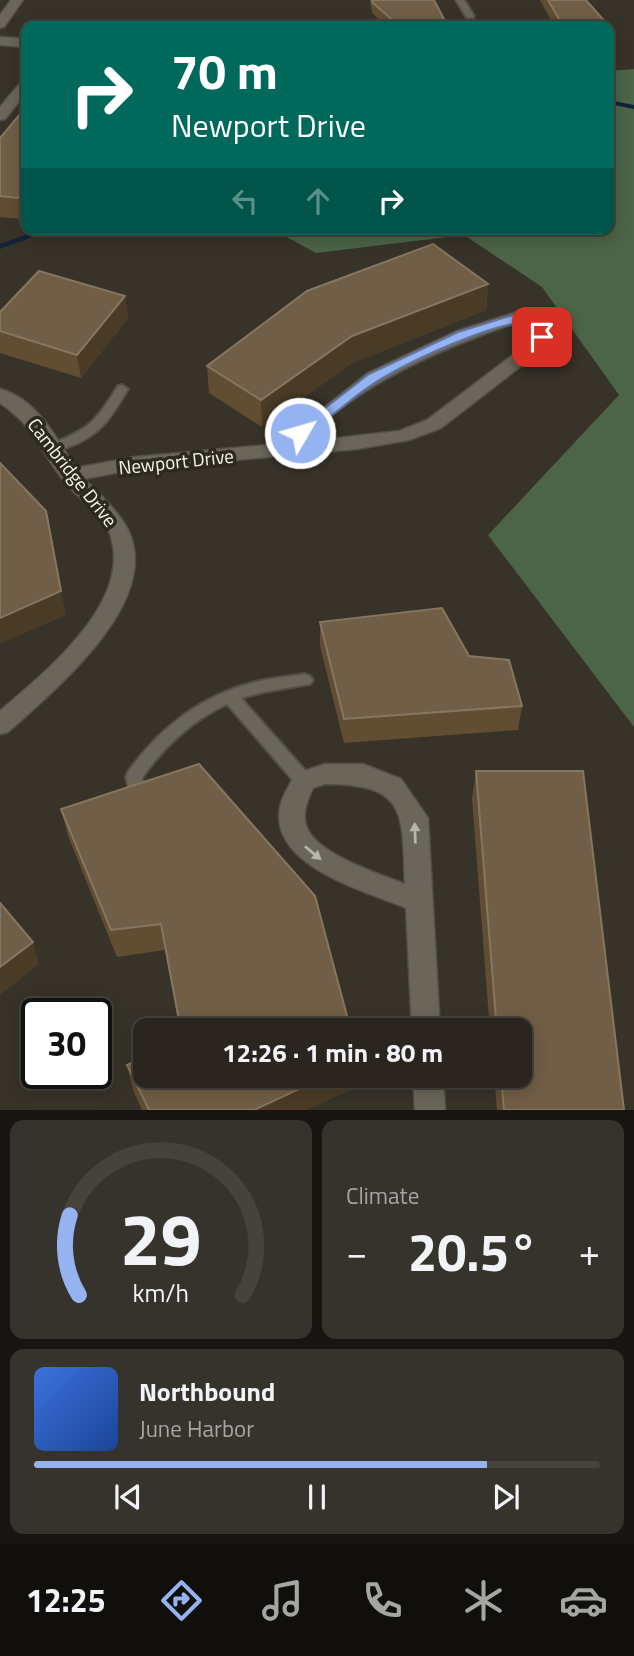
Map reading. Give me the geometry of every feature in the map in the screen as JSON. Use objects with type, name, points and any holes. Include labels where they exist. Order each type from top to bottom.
[{"type":"street","points":[[0,24],[17,0]]},
{"type":"street","points":[[0,41],[21,43]]},
{"type":"street","points":[[0,116],[21,91]]},
{"type":"street","name":"Newport Drive","points":[[70,475],[135,463],[283,450],[402,436],[434,424],[532,349],[542,337],[541,321],[520,316],[463,335],[374,377],[300,433],[283,450]]},
{"type":"street","name":"Cambridge Drive","points":[[0,395],[29,415],[70,475],[121,535],[127,560],[122,587],[107,612],[59,673],[0,725]]},
{"type":"street","points":[[418,901],[325,863],[298,840],[292,808],[304,781],[326,774],[363,774],[391,786],[415,818],[425,1018]]},
{"type":"street","points":[[429,1088],[430,1110]]},
{"type":"lane","points":[[460,0],[470,16]]},
{"type":"lane","points":[[54,448],[91,434],[100,426],[122,389]]},
{"type":"lane","points":[[139,801],[134,777],[145,758],[167,736],[207,709],[249,690],[304,680]]},
{"type":"lane","points":[[231,698],[304,781]]},
{"type":"green space","points":[[634,69],[634,727],[488,535],[619,395],[542,287],[464,235],[614,235],[614,71]]},
{"type":"green space","points":[[283,235],[464,235],[316,253]]},
{"type":"building","points":[[434,0],[445,21],[393,21],[372,2]]},
{"type":"building","points":[[548,0],[586,0],[604,21],[560,21]]},
{"type":"building","points":[[21,113],[21,194],[18,198],[0,196],[0,138]]},
{"type":"building","points":[[433,244],[488,284],[352,336],[261,400],[207,366],[307,291]]},
{"type":"building","points":[[39,271],[125,296],[77,355],[0,331],[0,312]]},
{"type":"building","points":[[0,463],[46,511],[61,591],[0,618]]},
{"type":"building","points":[[442,608],[469,656],[509,660],[522,706],[344,719],[320,622]]},
{"type":"building","points":[[199,764],[315,896],[348,1018],[179,1018],[161,924],[111,930],[61,809]]},
{"type":"building","points":[[476,771],[583,771],[624,1110],[504,1110],[502,1088],[532,1088],[532,1018],[496,1018]]},
{"type":"building","points":[[0,903],[33,942],[0,967]]},
{"type":"building","points":[[133,1062],[133,1077],[127,1065]]},
{"type":"building","points":[[138,1088],[301,1088],[254,1110],[149,1110]]},
{"type":"waterway","points":[[614,103],[634,107]]},
{"type":"waterway","points":[[0,247],[33,235]]},
{"type":"route","points":[[300,433],[374,377],[463,335],[520,316],[541,321],[542,337]]}]
